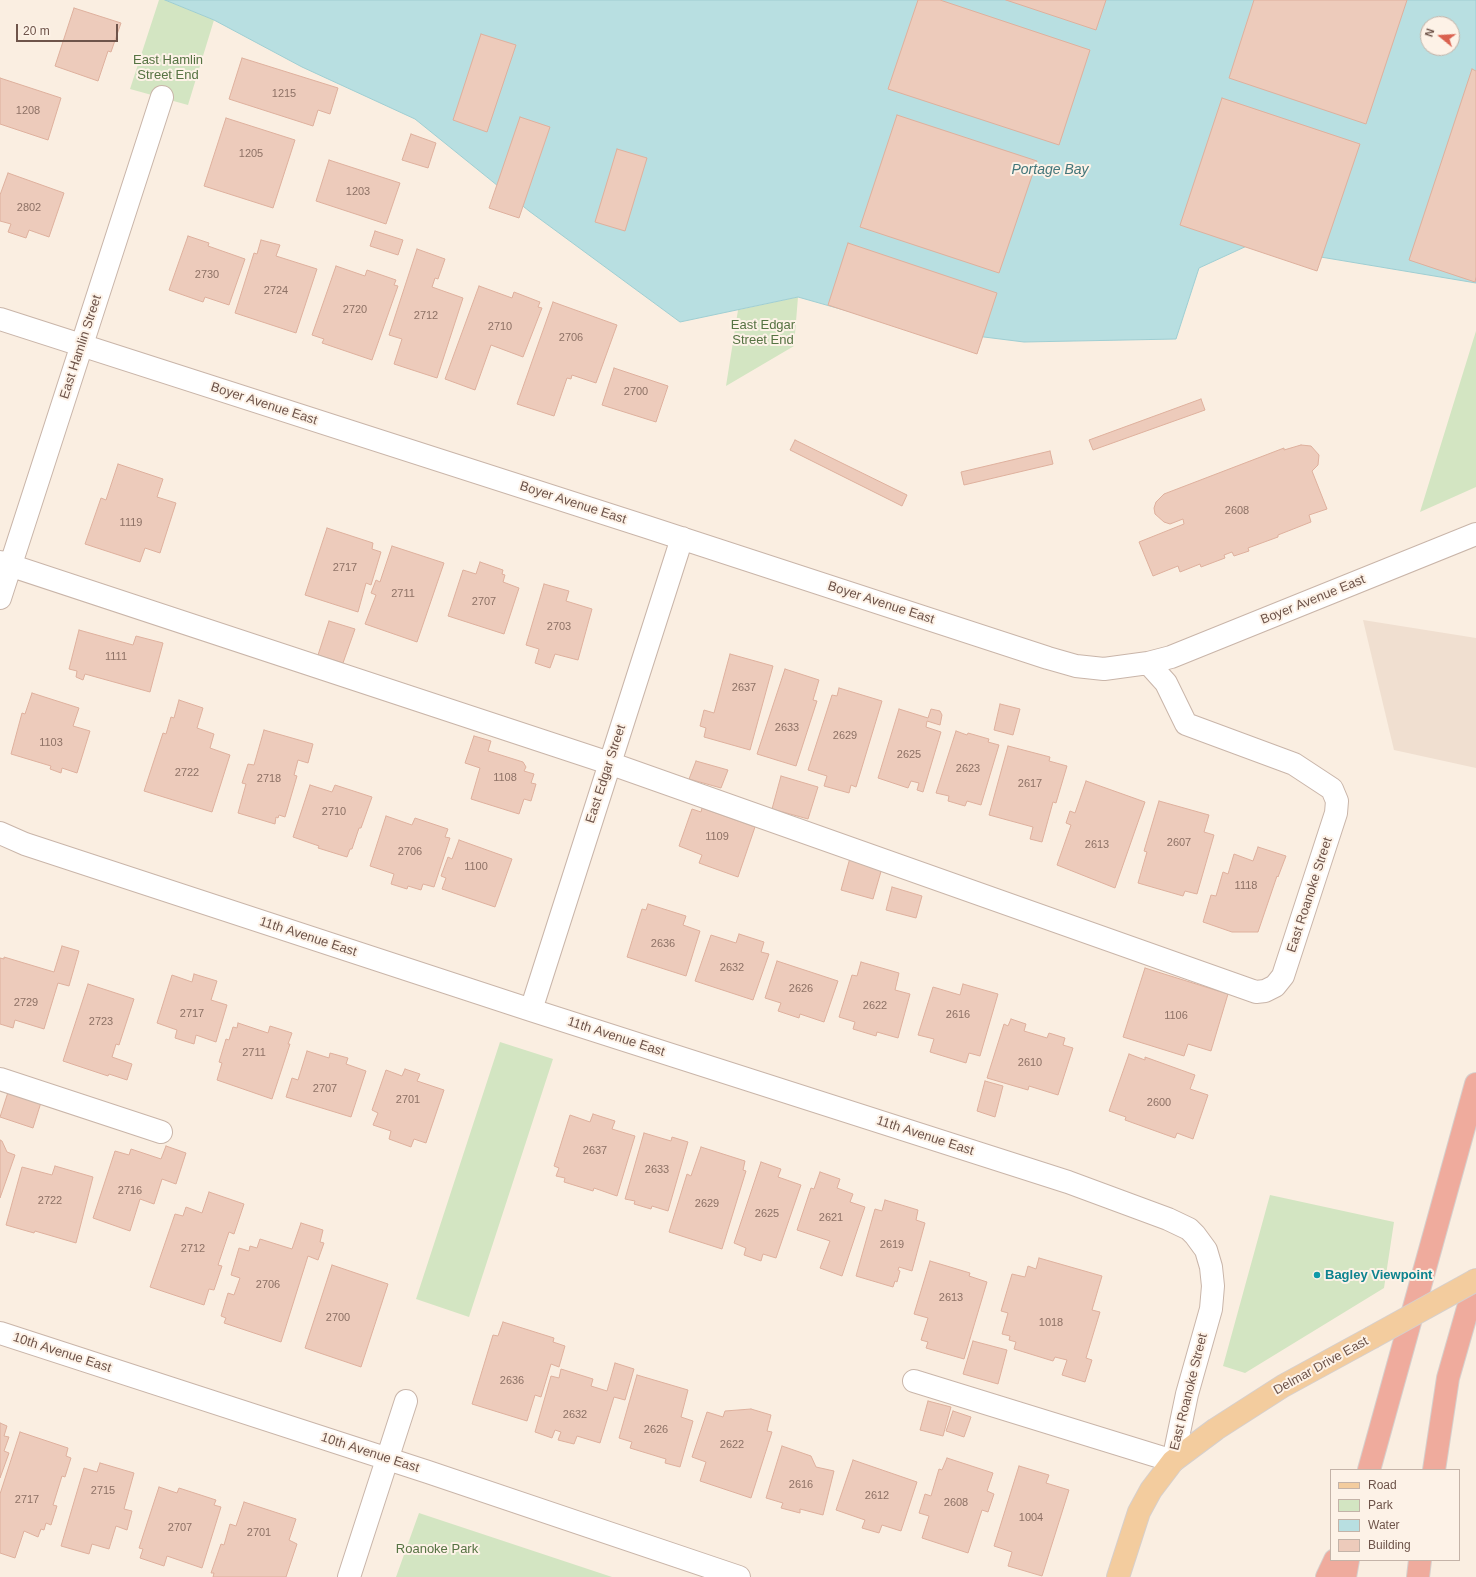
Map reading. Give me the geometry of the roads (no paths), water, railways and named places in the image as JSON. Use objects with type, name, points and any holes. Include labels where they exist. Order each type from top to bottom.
[{"type":"highway","points":[[1369,1469],[1476,1084]]},
{"type":"highway","points":[[1434,1469],[1448,1378],[1476,1280]]},
{"type":"highway","points":[[1327,1577],[1335,1561]]},
{"type":"highway","points":[[1345,1577],[1348,1561]]},
{"type":"highway","points":[[1418,1577],[1420,1561]]},
{"type":"main road","name":"Delmar Drive East","points":[[1173,1461],[1216,1429],[1283,1386],[1476,1280]]},
{"type":"main road","name":"East Roanoke Street","points":[[1118,1577],[1139,1512],[1151,1490],[1173,1461]]},
{"type":"street","name":"East Hamlin Street","points":[[0,598],[5,564],[82,345],[162,96]]},
{"type":"street","name":"Boyer Avenue East","points":[[0,319],[1076,666],[1104,669],[1148,663],[1171,657],[1476,534]]},
{"type":"street","name":"East Edgar Street","points":[[532,1010],[682,538]]},
{"type":"street","points":[[5,564],[610,763]]},
{"type":"street","name":"East Roanoke Street","points":[[610,763],[1256,992],[1265,991],[1275,986],[1283,976],[1336,813],[1337,801],[1332,789],[1294,764],[1186,724],[1166,683],[1148,663]]},
{"type":"street","name":"11th Avenue East","points":[[0,833],[25,844],[532,1010],[1068,1182],[1154,1214],[1189,1229],[1206,1250],[1211,1267]]},
{"type":"street","points":[[0,1079],[161,1132]]},
{"type":"street","name":"East Roanoke Street","points":[[1173,1461],[1187,1394],[1211,1309],[1213,1286],[1211,1267]]},
{"type":"street","name":"10th Avenue East","points":[[0,1333],[388,1459],[738,1577]]},
{"type":"street","points":[[914,1381],[1173,1461]]},
{"type":"street","points":[[349,1577],[406,1401]]},
{"type":"water","name":"Portage Bay","points":[[165,0],[1476,0],[1476,283],[1249,245],[1199,268],[1176,339],[1024,342],[904,327],[798,297],[680,322],[529,211],[415,119],[302,67],[214,20]]},
{"type":"place","name":"Bagley Viewpoint","points":[[1317,1275]]},
{"type":"park label","name":"East Hamlin Street End","points":[[168,68]]},
{"type":"park label","name":"East Edgar Street End","points":[[763,332]]},
{"type":"park label","name":"Roanoke Park","points":[[437,1549]]}]
